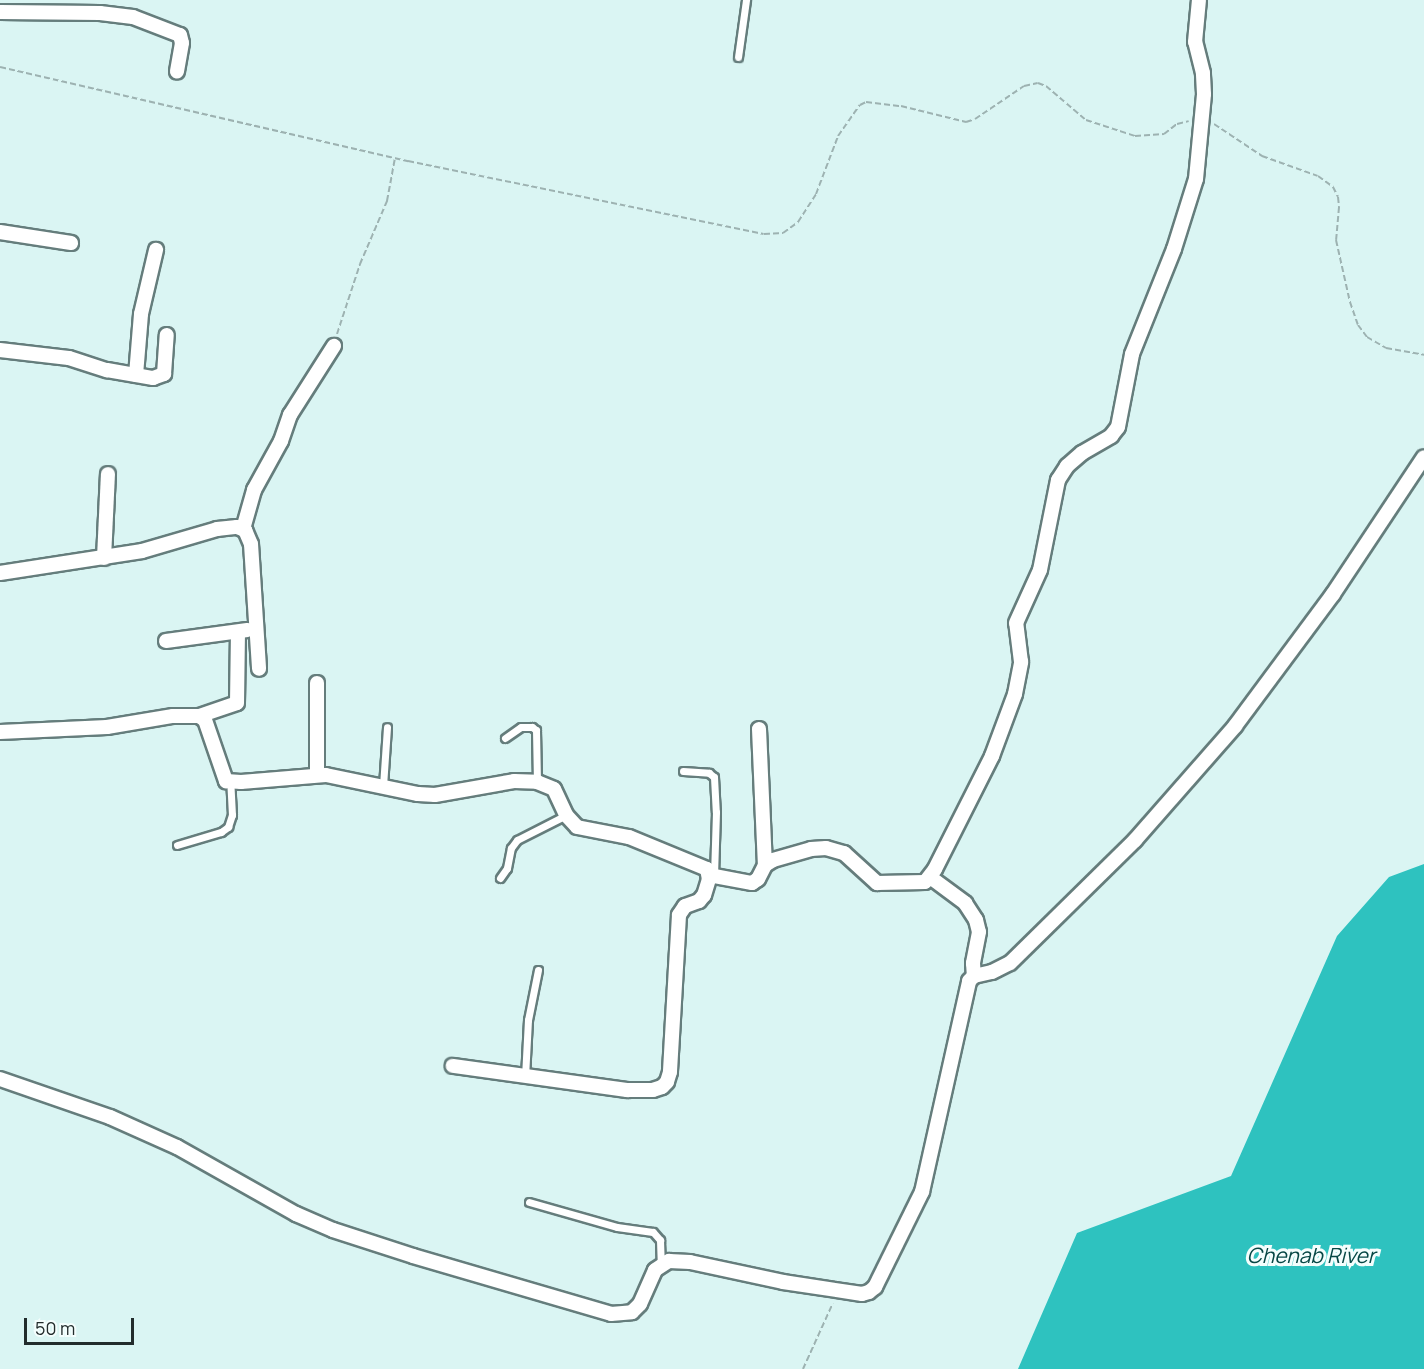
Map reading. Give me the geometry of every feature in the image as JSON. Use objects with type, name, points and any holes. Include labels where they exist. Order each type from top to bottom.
[{"type":"street","points":[[765,864],[791,854],[826,848],[844,853],[877,883],[915,885],[925,882],[930,877],[992,756],[1015,694],[1021,662],[1016,623],[1040,570],[1058,480],[1074,460],[1111,436],[1118,427],[1132,354],[1174,249],[1196,180],[1202,119],[1203,73],[1195,42],[1199,0]]},
{"type":"street","points":[[0,12],[100,13],[133,17],[180,35],[182,43],[177,72]]},
{"type":"street","points":[[0,232],[72,243]]},
{"type":"street","points":[[136,375],[141,314],[156,250]]},
{"type":"street","points":[[0,350],[69,358],[106,370],[153,378],[164,374],[167,335]]},
{"type":"street","points":[[243,529],[254,490],[281,441],[290,415],[334,346]]},
{"type":"street","points":[[0,1079],[110,1117],[177,1147],[296,1214],[333,1230],[503,1284],[544,1292],[611,1314],[627,1314],[640,1304],[649,1279],[661,1264],[669,1261],[690,1262],[783,1282],[862,1294],[874,1287],[922,1192],[969,981],[974,976],[992,972],[1010,963],[1019,955],[1135,840],[1235,726],[1333,594],[1424,457]]},
{"type":"street","points":[[104,558],[108,474]]},
{"type":"street","points":[[0,573],[142,551],[217,529],[237,527],[243,529],[249,535],[251,544],[259,669]]},
{"type":"street","points":[[166,641],[238,633],[258,627]]},
{"type":"street","points":[[0,732],[96,728],[173,716],[199,716],[237,703],[238,633]]},
{"type":"street","points":[[316,683],[317,775]]},
{"type":"street","points":[[199,716],[205,720],[224,778],[230,782],[317,775],[418,794],[435,795],[514,781],[537,782],[554,789],[566,815],[577,827],[629,837],[703,866],[711,875],[752,883],[758,879],[765,864],[759,729]]},
{"type":"street","points":[[453,1066],[627,1090],[653,1090],[667,1082],[679,915],[685,906],[704,895],[711,875]]},
{"type":"street","points":[[930,877],[965,903],[976,920],[979,932],[973,963],[974,976]]},
{"type":"lane","points":[[738,57],[746,0]]},
{"type":"lane","points":[[505,738],[521,727],[532,726],[536,730],[537,782]]},
{"type":"lane","points":[[382,786],[387,727]]},
{"type":"lane","points":[[683,771],[709,773],[714,777],[716,813],[711,875]]},
{"type":"lane","points":[[177,845],[221,832],[228,827],[232,815],[230,782]]},
{"type":"lane","points":[[500,878],[507,868],[511,848],[517,840],[566,815]]},
{"type":"lane","points":[[525,1077],[528,1020],[538,970]]},
{"type":"lane","points":[[529,1202],[617,1227],[653,1232],[660,1240],[661,1264]]},
{"type":"path","points":[[0,67],[395,158],[764,234],[783,233],[798,222],[816,194],[838,136],[860,105],[866,102],[901,106],[966,122],[975,119],[1024,86],[1038,83],[1046,86],[1086,120],[1135,136],[1164,134],[1177,124],[1202,119],[1210,120],[1262,156],[1318,176],[1332,187],[1338,197],[1340,207],[1336,240],[1350,302],[1358,325],[1367,337],[1386,348],[1424,355]]},
{"type":"path","points":[[334,346],[360,264],[387,201],[395,158]]},
{"type":"path","points":[[802,1369],[839,1290]]},
{"type":"water","name":"Chenab River","points":[[1424,864],[1424,1369],[1018,1369],[1077,1233],[1231,1176],[1337,936],[1389,877]]}]
